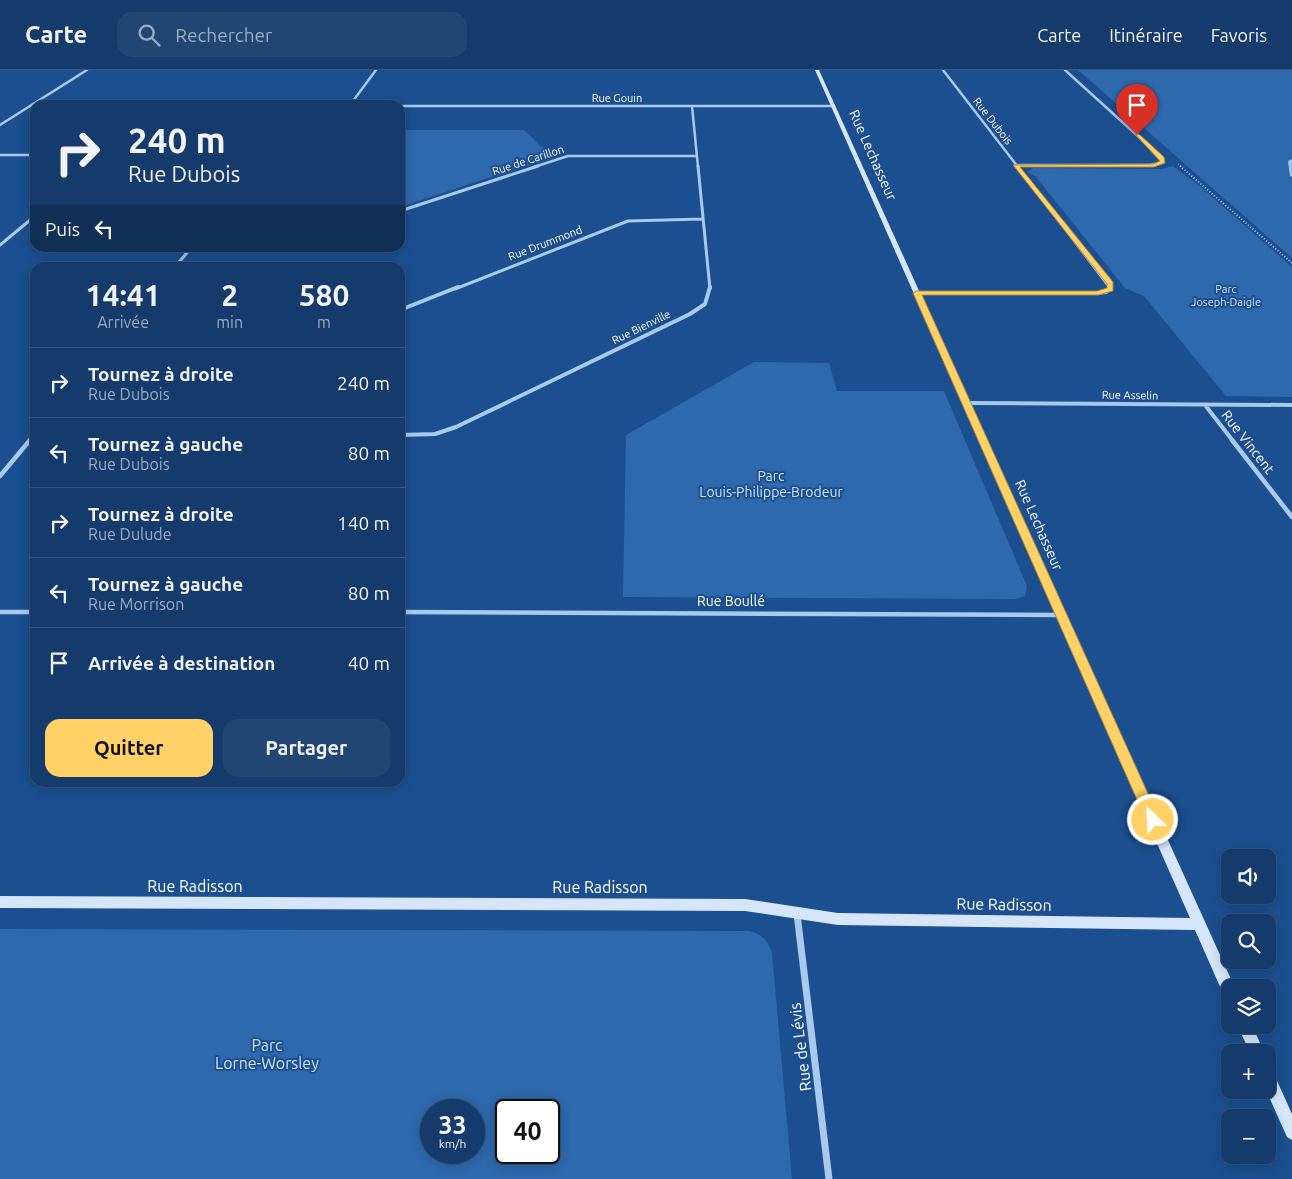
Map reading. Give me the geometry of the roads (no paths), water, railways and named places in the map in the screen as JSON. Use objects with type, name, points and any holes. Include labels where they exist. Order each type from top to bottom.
[{"type":"street","points":[[39,100],[87,70]]},
{"type":"street","points":[[354,100],[376,70]]},
{"type":"street","name":"Rue Lechasseur","points":[[817,70],[1224,979]]},
{"type":"street","name":"Rue Dubois","points":[[917,293],[1098,293],[1111,289],[1111,284],[942,70]]},
{"type":"street","points":[[1016,165],[1147,165],[1162,163],[1162,158],[1065,70]]},
{"type":"street","points":[[0,125],[29,106]]},
{"type":"street","name":"Rue Gouin","points":[[405,106],[834,106]]},
{"type":"street","name":"Rue Bienville","points":[[405,435],[435,434],[456,427],[698,309],[708,301],[710,294],[692,106]]},
{"type":"street","points":[[0,155],[30,156]]},
{"type":"street","name":"Rue de Carillon","points":[[405,209],[568,156],[697,156]]},
{"type":"street","name":"Rue Drummond","points":[[405,308],[628,220],[702,219]]},
{"type":"street","points":[[0,245],[30,220]]},
{"type":"street","points":[[179,262],[188,252]]},
{"type":"street","name":"Rue Asselin","points":[[967,403],[1292,405]]},
{"type":"street","name":"Rue Vincent","points":[[1205,405],[1292,517]]},
{"type":"street","points":[[0,476],[30,440]]},
{"type":"street","points":[[0,612],[30,612]]},
{"type":"street","name":"Rue Boullé","points":[[405,612],[1061,615]]},
{"type":"street","name":"Rue Radisson","points":[[0,902],[745,905],[838,919],[1199,924]]},
{"type":"street","name":"Rue de Lévis","points":[[797,912],[830,1179]]},
{"type":"street","points":[[1276,1095],[1292,1132]]},
{"type":"waterway","points":[[1292,160],[1290,161],[1292,176]]},
{"type":"park label","name":"Parc Joseph-Daigle","points":[[1226,295]]},
{"type":"park label","name":"Parc Louis-Philippe-Brodeur","points":[[771,484]]},
{"type":"park label","name":"Parc Lorne-Worsley","points":[[267,1054]]}]
